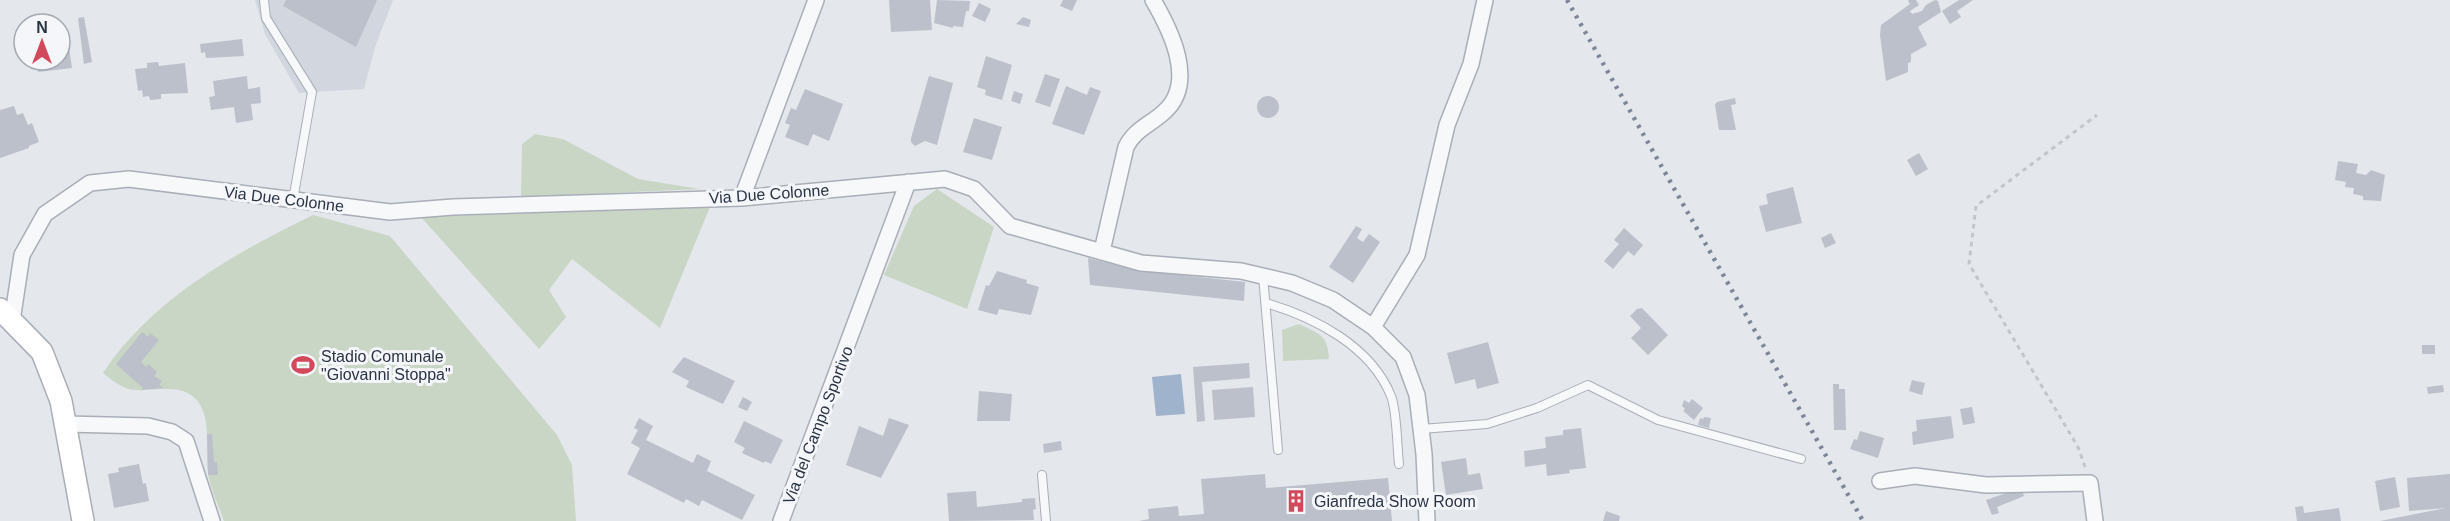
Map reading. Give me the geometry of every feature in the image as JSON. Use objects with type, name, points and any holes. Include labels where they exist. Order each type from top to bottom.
[{"type":"street","points":[[742,198],[816,0]]},
{"type":"street","points":[[1102,252],[1126,147],[1132,136],[1165,112],[1180,84],[1177,54],[1162,15],[1153,0]]},
{"type":"street","points":[[1373,327],[1417,255],[1447,125],[1471,64],[1485,0]]},
{"type":"street","name":"Via Due Colonne","points":[[6,315],[22,255],[45,214],[90,183],[129,179],[390,212],[453,207],[742,198],[945,178],[974,189],[1010,226],[1141,262],[1241,271],[1292,283],[1333,300],[1373,327],[1403,357],[1417,395],[1427,521]]},
{"type":"street","name":"Via del Campo Sportivo","points":[[781,521],[908,182]]},
{"type":"street","points":[[6,315],[42,352],[61,401],[83,521]]},
{"type":"street","points":[[66,424],[148,426],[172,432],[186,441],[212,521]]},
{"type":"street","points":[[1880,481],[1915,476],[1986,485],[2090,483],[2095,521]]},
{"type":"lane","points":[[264,0],[266,18],[312,92],[293,200]]},
{"type":"lane","points":[[1263,276],[1278,450]]},
{"type":"lane","points":[[1266,303],[1323,324],[1373,364],[1392,397],[1399,464]]},
{"type":"lane","points":[[1421,429],[1487,424],[1537,408],[1588,385],[1658,420],[1801,459]]},
{"type":"lane","points":[[1042,475],[1046,521]]},
{"type":"path","points":[[2090,483],[2078,447],[1969,264],[1976,206],[2097,115]]},
{"type":"shaded area","points":[[255,0],[393,0],[375,47],[364,89],[299,93],[265,34]]},
{"type":"green space","points":[[535,134],[563,139],[638,179],[700,189],[521,197],[522,144]]},
{"type":"green space","points":[[937,189],[994,227],[967,309],[884,275],[914,206]]},
{"type":"green space","points":[[710,207],[660,328],[572,259],[549,290],[566,317],[539,349],[421,217]]},
{"type":"green space","name":"Stadio Comunale \"Giovanni Stoppa\"","points":[[313,215],[390,236],[557,435],[572,465],[576,521],[224,521],[209,479],[206,420],[195,398],[185,392],[170,389],[128,389],[103,373],[146,322],[197,280],[254,245]]},
{"type":"green space","points":[[1299,324],[1321,336],[1327,344],[1329,359],[1283,361],[1282,330]]},
{"type":"water","points":[[1181,374],[1185,414],[1156,416],[1152,377]]},
{"type":"building","points":[[286,0],[377,0],[356,47],[283,6]]},
{"type":"building","points":[[889,0],[930,0],[932,30],[891,32]]},
{"type":"building","points":[[937,0],[970,1],[963,27],[953,26],[953,28],[934,23]]},
{"type":"building","points":[[1063,0],[1077,0],[1072,11],[1060,6]]},
{"type":"building","points":[[1909,0],[1916,0],[1919,5],[1910,11],[1912,14],[1922,11],[1926,5],[1935,0],[1938,1],[1941,12],[1918,27],[1927,45],[1911,54],[1908,72],[1886,81],[1880,35],[1881,25],[1910,4]]},
{"type":"building","points":[[1959,0],[1973,0],[1957,11],[1961,17],[1950,24],[1942,11]]},
{"type":"building","points":[[979,3],[991,9],[985,22],[972,16]]},
{"type":"building","points":[[84,17],[92,62],[84,64],[78,18]]},
{"type":"building","points":[[1023,17],[1031,20],[1029,27],[1016,24]]},
{"type":"building","points":[[242,39],[244,56],[206,58],[205,52],[201,53],[200,44]]},
{"type":"building","points":[[986,56],[1012,65],[1002,100],[985,95],[986,90],[977,87]]},
{"type":"building","points":[[158,62],[159,66],[185,63],[188,93],[161,94],[161,99],[150,100],[149,96],[143,97],[142,90],[138,91],[135,69],[147,68],[147,63]]},
{"type":"building","points":[[1045,74],[1060,79],[1050,107],[1035,102]]},
{"type":"building","points":[[247,76],[248,89],[260,87],[261,103],[251,104],[253,120],[236,123],[234,107],[211,110],[209,97],[215,96],[213,81]]},
{"type":"building","points":[[929,76],[953,83],[937,145],[925,141],[915,146],[911,138]]},
{"type":"building","points":[[1066,86],[1087,95],[1090,87],[1101,91],[1084,135],[1052,124]]},
{"type":"building","points":[[805,89],[843,104],[829,141],[813,134],[808,146],[785,137],[790,125],[785,123],[791,108],[796,110]]},
{"type":"building","points":[[1014,91],[1023,94],[1020,104],[1011,101]]},
{"type":"building","points":[[1268,96],[1276,99],[1279,107],[1276,115],[1268,118],[1260,115],[1257,107],[1260,99]]},
{"type":"building","points":[[1735,98],[1736,104],[1731,105],[1736,130],[1719,130],[1715,105],[1717,102]]},
{"type":"building","points":[[14,106],[17,115],[23,113],[28,125],[32,123],[39,142],[0,158],[0,110]]},
{"type":"building","points":[[974,118],[1002,127],[992,160],[963,152]]},
{"type":"building","points":[[1919,153],[1928,169],[1916,176],[1907,160]]},
{"type":"building","points":[[2338,161],[2358,164],[2356,173],[2366,175],[2371,170],[2385,175],[2381,201],[2363,200],[2363,196],[2353,194],[2354,188],[2345,187],[2346,182],[2335,180]]},
{"type":"building","points":[[1793,187],[1802,223],[1766,232],[1759,206],[1768,204],[1766,194]]},
{"type":"building","points":[[1356,226],[1362,229],[1357,238],[1363,242],[1369,234],[1380,242],[1353,283],[1329,267]]},
{"type":"building","points":[[1624,228],[1643,245],[1634,256],[1628,251],[1613,269],[1604,261],[1619,244],[1614,240]]},
{"type":"building","points":[[1831,233],[1836,243],[1825,248],[1821,238]]},
{"type":"building","points":[[1088,258],[1136,270],[1245,282],[1244,301],[1090,285]]},
{"type":"building","points":[[997,271],[1027,280],[1026,283],[1039,287],[1031,315],[999,309],[997,315],[978,310],[986,285],[989,286]]},
{"type":"building","points":[[1642,308],[1668,335],[1648,355],[1631,338],[1641,328],[1630,316],[1637,309]]},
{"type":"building","points":[[142,332],[148,337],[150,333],[159,340],[141,362],[146,367],[148,364],[157,372],[154,376],[162,381],[159,385],[164,388],[141,390],[143,388],[116,364]]},
{"type":"building","points":[[1488,342],[1499,383],[1477,389],[1475,379],[1455,384],[1447,353]]},
{"type":"building","points":[[2422,345],[2435,345],[2435,354],[2422,354]]},
{"type":"building","points":[[684,357],[735,381],[723,404],[686,387],[689,381],[672,372]]},
{"type":"building","points":[[1249,363],[1250,378],[1202,382],[1205,421],[1197,422],[1193,367]]},
{"type":"building","points":[[1912,380],[1925,383],[1922,395],[1909,391]]},
{"type":"building","points":[[1833,384],[1839,384],[1839,389],[1845,389],[1846,430],[1834,430]]},
{"type":"building","points":[[2443,385],[2444,392],[2428,394],[2427,387]]},
{"type":"building","points":[[1253,387],[1255,417],[1214,420],[1212,390]]},
{"type":"building","points":[[979,391],[1012,394],[1010,421],[977,421]]},
{"type":"building","points":[[743,397],[752,402],[747,411],[738,407]]},
{"type":"building","points":[[1692,399],[1703,408],[1694,420],[1683,411],[1685,409],[1682,406],[1684,400],[1689,403]]},
{"type":"building","points":[[1972,407],[1975,423],[1963,425],[1960,409]]},
{"type":"building","points":[[1951,416],[1954,438],[1913,445],[1912,432],[1917,431],[1916,420]]},
{"type":"building","points":[[639,418],[653,426],[646,440],[693,463],[697,454],[711,461],[707,471],[755,495],[742,520],[702,500],[699,506],[686,499],[684,503],[627,474],[640,448],[631,443],[638,430],[634,428]]},
{"type":"building","points":[[889,418],[909,425],[881,478],[846,465],[859,426],[883,436]]},
{"type":"building","points":[[1700,418],[1711,418],[1709,428],[1698,425]]},
{"type":"building","points":[[744,421],[783,440],[771,464],[742,453],[745,448],[734,442]]},
{"type":"building","points":[[1581,428],[1586,468],[1547,476],[1546,464],[1525,467],[1524,451],[1546,448],[1545,437],[1563,435],[1563,430]]},
{"type":"building","points":[[1860,431],[1884,438],[1878,458],[1850,449]]},
{"type":"building","points":[[207,434],[212,434],[214,462],[217,462],[218,475],[208,475]]},
{"type":"building","points":[[1061,441],[1062,450],[1044,453],[1043,444]]},
{"type":"building","points":[[1466,458],[1468,475],[1480,473],[1483,489],[1446,495],[1441,462]]},
{"type":"building","points":[[139,464],[143,484],[146,483],[149,501],[114,508],[108,474],[119,472],[118,468]]},
{"type":"building","name":"Gianfreda Show Room","points":[[1265,474],[1266,488],[1388,478],[1392,521],[1139,521],[1149,519],[1148,509],[1178,506],[1179,516],[1204,514],[1201,479]]},
{"type":"building","points":[[2450,474],[2450,521],[2380,521],[2446,508],[2409,511],[2407,478]]},
{"type":"building","points":[[2395,477],[2400,507],[2380,511],[2375,481]]},
{"type":"building","points":[[2021,488],[2024,496],[1997,507],[1999,513],[1992,515],[1986,500]]},
{"type":"building","points":[[976,491],[977,507],[1022,502],[1022,499],[1035,498],[1034,520],[949,521],[947,493]]},
{"type":"building","points":[[2303,506],[2304,513],[2339,508],[2341,521],[2297,521],[2295,507]]},
{"type":"building","points":[[1606,511],[1620,516],[1619,521],[1603,521]]},
{"type":"railway","points":[[1567,0],[1863,521]]},
{"type":"place","name":"Stadio Comunale \"Giovanni Stoppa\"","points":[[303,365]]},
{"type":"place","name":"Gianfreda Show Room","points":[[1296,501]]}]
